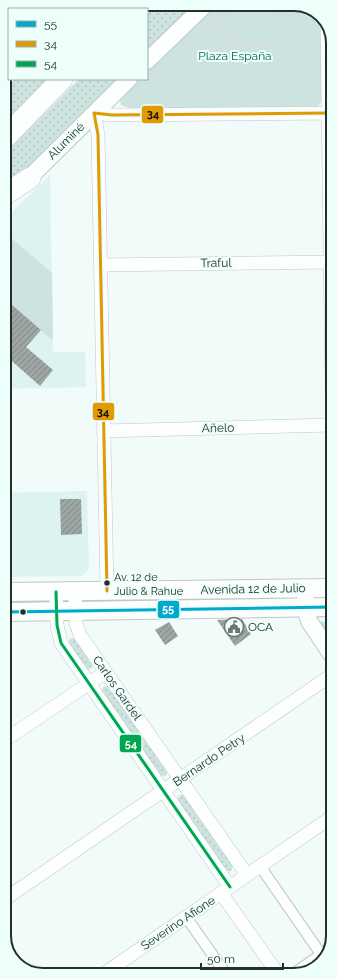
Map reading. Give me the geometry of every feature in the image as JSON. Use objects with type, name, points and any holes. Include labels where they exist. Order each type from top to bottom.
[{"type":"main road","points":[[11,132],[61,80]]},
{"type":"main road","points":[[11,191],[30,178]]},
{"type":"main road","name":"Avenida 12 de Julio","points":[[11,592],[326,588]]},
{"type":"main road","name":"Avenida 12 de Julio","points":[[11,612],[326,607]]},
{"type":"street","points":[[148,60],[199,11]]},
{"type":"street","points":[[322,27],[326,69]]},
{"type":"street","name":"Aluminé","points":[[11,197],[127,80]]},
{"type":"street","points":[[106,591],[98,135],[94,113],[112,115],[326,113]]},
{"type":"street","name":"Traful","points":[[100,265],[326,262]]},
{"type":"street","name":"Añelo","points":[[104,431],[326,425]]},
{"type":"street","points":[[305,588],[306,607],[309,621],[326,646]]},
{"type":"street","name":"Carlos Gardel","points":[[56,592],[57,625],[59,637],[64,647],[163,791],[274,968]]},
{"type":"street","name":"Carlos Gardel","points":[[75,592],[75,610],[78,632],[247,875]]},
{"type":"street","points":[[11,736],[106,672]]},
{"type":"street","name":"Bernardo Petry","points":[[11,895],[326,679]]},
{"type":"street","name":"Severino Afione","points":[[112,968],[326,821]]},
{"type":"street","points":[[260,866],[323,951]]},
{"type":"street","points":[[186,917],[222,968]]},
{"type":"street","points":[[306,966],[317,959]]},
{"type":"path","points":[[134,105],[134,102],[217,22],[230,11]]},
{"type":"path","points":[[270,47],[276,19],[283,11]]},
{"type":"path","points":[[217,22],[238,47],[318,46]]},
{"type":"path","points":[[182,105],[175,105],[172,89],[231,39]]},
{"type":"path","points":[[213,54],[225,105],[218,105]]},
{"type":"path","points":[[296,87],[318,100]]},
{"type":"path","points":[[314,105],[318,100],[318,92]]},
{"type":"shaded area","points":[[50,175],[53,352],[85,352],[86,387],[11,389],[11,213]]},
{"type":"shaded area","points":[[87,491],[89,568],[82,576],[11,577],[11,493]]},
{"type":"green space","points":[[148,11],[189,11],[148,50]]},
{"type":"green space","name":"Plaza España","points":[[208,11],[297,11],[307,13],[320,24],[322,100],[318,107],[314,108],[129,108],[121,105],[120,100],[122,94],[136,80],[148,80],[148,68]]},
{"type":"green space","points":[[11,80],[48,80],[11,118]]},
{"type":"green space","points":[[78,80],[119,80],[33,167],[11,184],[11,147]]},
{"type":"green space","points":[[11,238],[52,273],[53,341],[11,304]]},
{"type":"green space","points":[[321,621],[326,622],[326,636],[318,623]]},
{"type":"green space","points":[[72,638],[75,639],[93,665],[91,669],[87,670],[68,643]]},
{"type":"green space","points":[[103,687],[109,687],[167,770],[165,776],[161,776],[102,692]]},
{"type":"green space","points":[[180,795],[184,795],[233,865],[231,871],[227,871],[177,800]]},
{"type":"building","points":[[11,304],[41,330],[26,347],[53,370],[40,386],[11,360]]},
{"type":"building","points":[[60,499],[81,499],[82,534],[61,535]]},
{"type":"building","name":"OCA","points":[[242,619],[251,634],[235,646],[217,620]]},
{"type":"building","points":[[169,622],[178,636],[165,645],[155,630]]},
{"type":"transit line","name":"34","points":[[107,591],[98,135],[94,113],[112,115],[326,113]]},
{"type":"transit line","name":"54","points":[[56,592],[57,625],[61,643],[230,887]]},
{"type":"transit line","name":"55","points":[[11,612],[326,607]]},
{"type":"place","name":"Av. 12 de Julio & Rahue","points":[[107,583]]},
{"type":"place","name":"OCA","points":[[234,627]]}]
